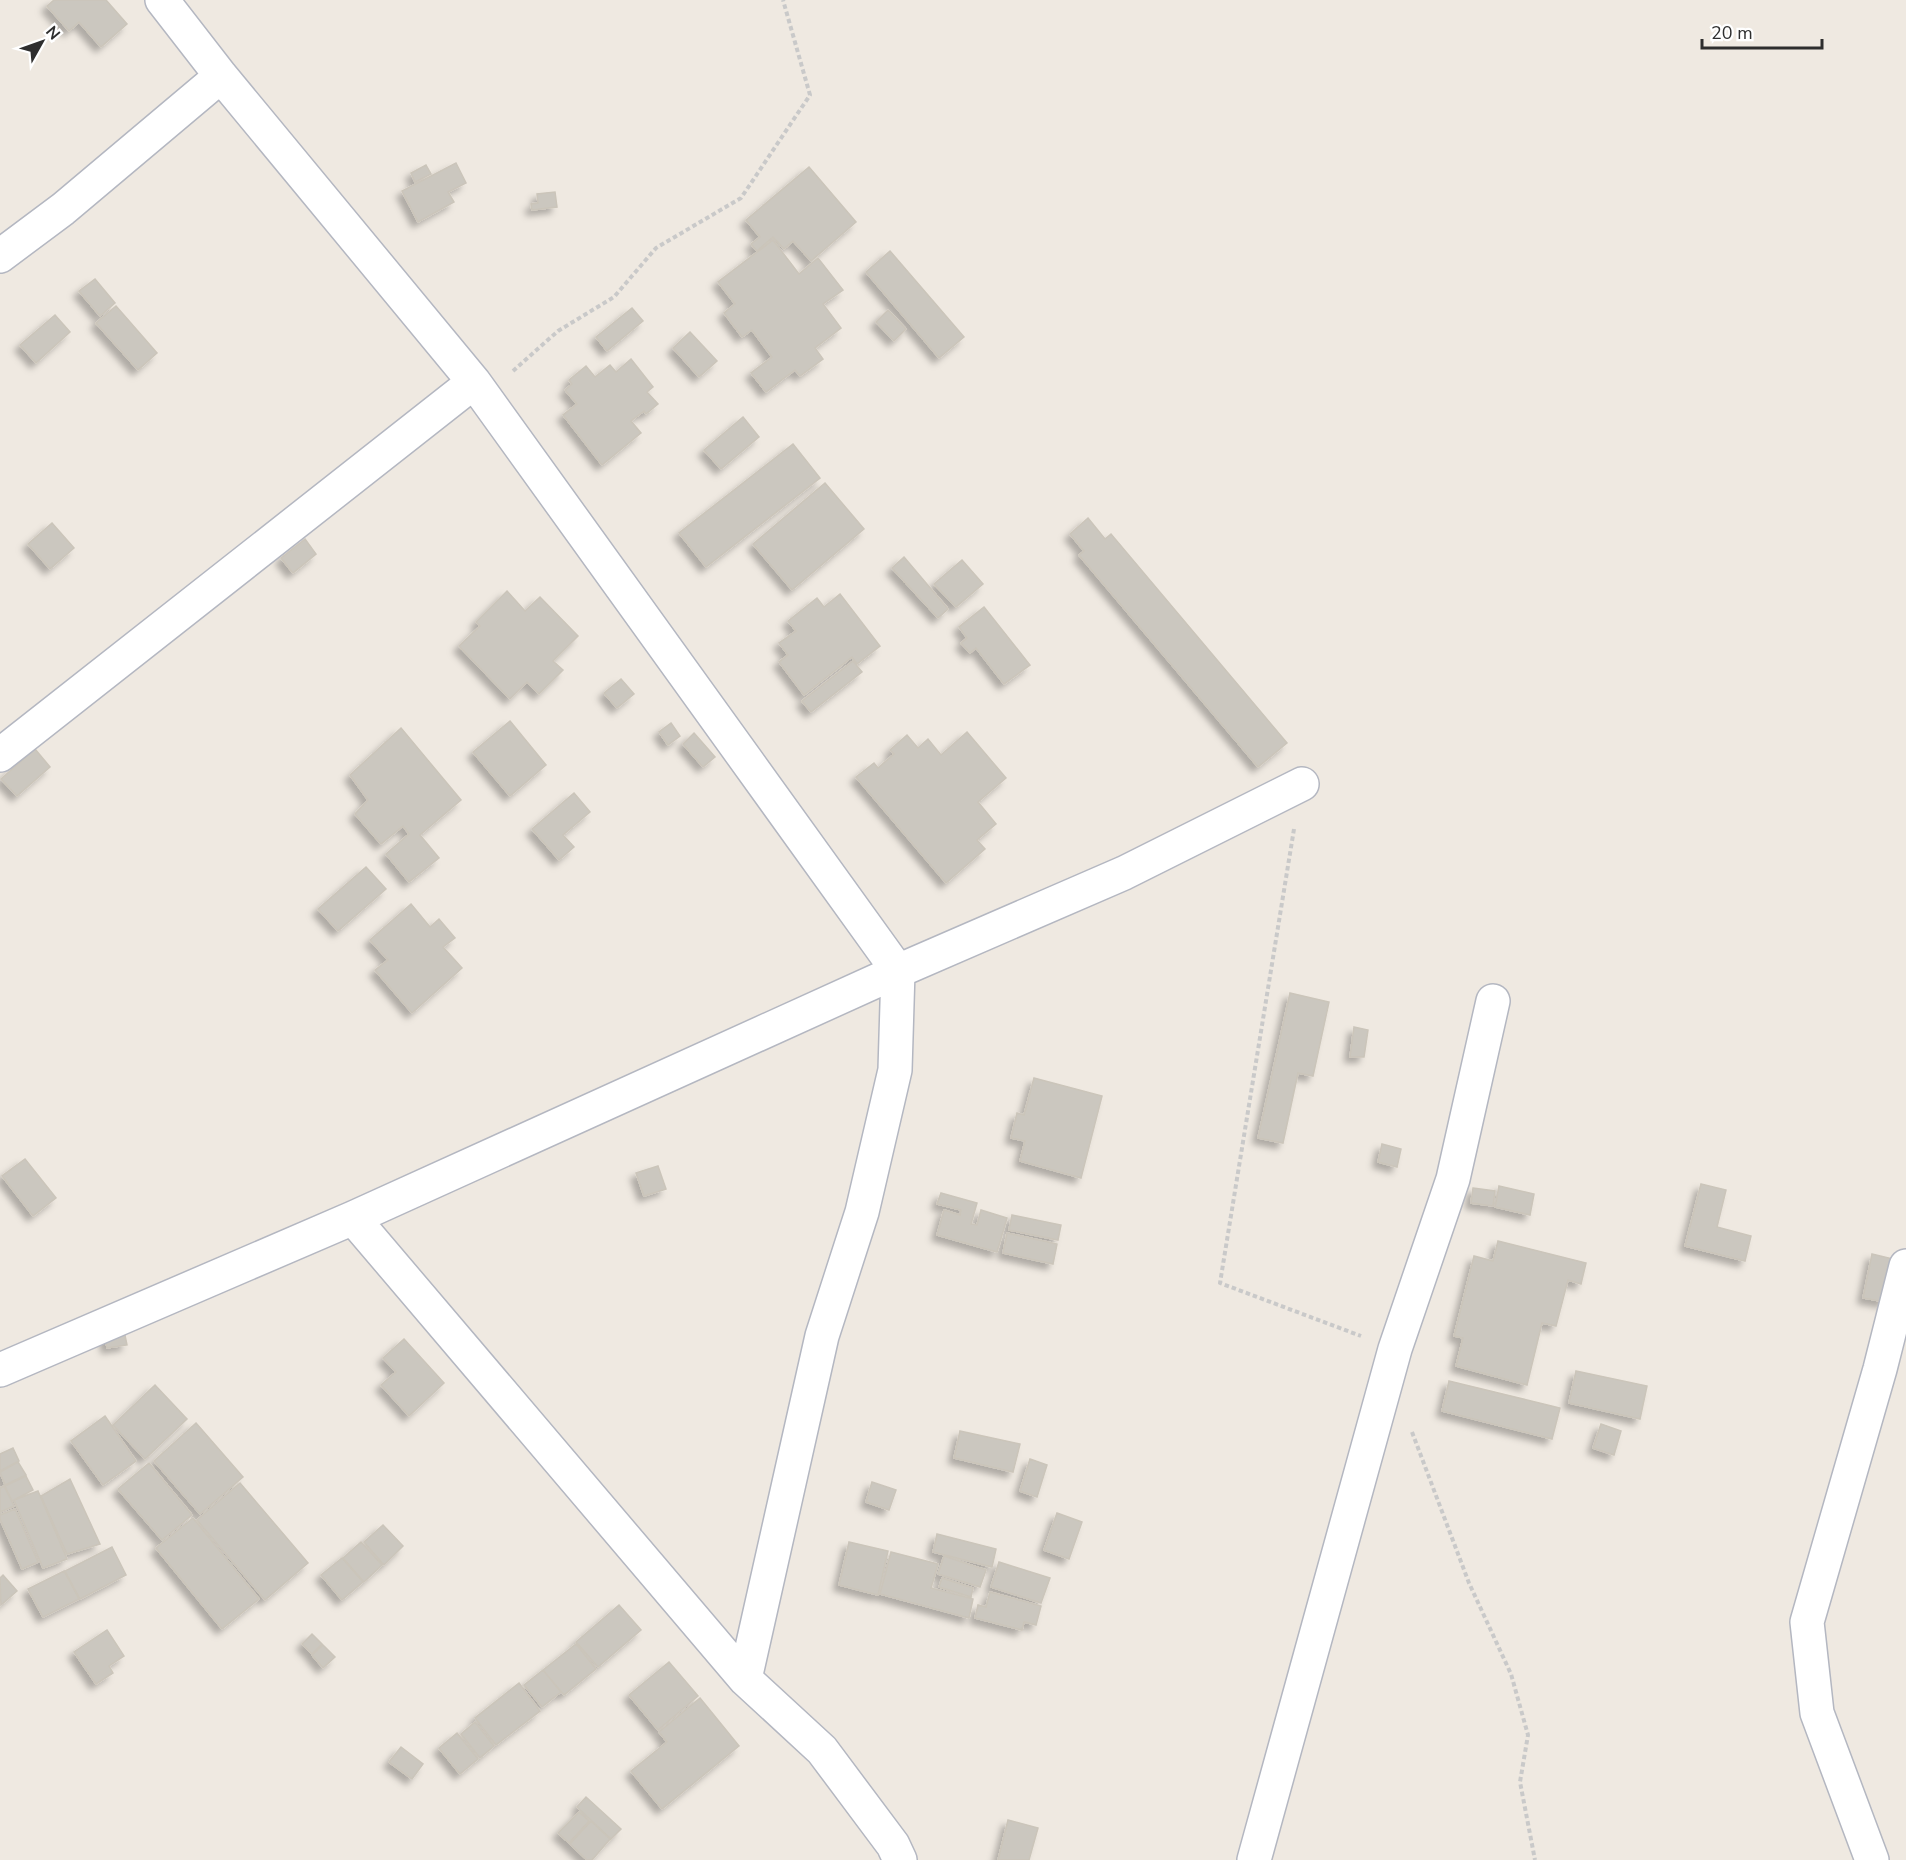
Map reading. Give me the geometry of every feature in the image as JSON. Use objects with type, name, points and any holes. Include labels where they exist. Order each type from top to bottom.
[{"type":"street","points":[[162,0],[221,76],[474,382],[898,971],[895,1070],[862,1212],[822,1336],[745,1679]]},
{"type":"street","points":[[0,256],[63,209],[221,76]]},
{"type":"street","points":[[0,755],[474,382]]},
{"type":"street","points":[[0,1370],[353,1218],[898,971],[1124,873],[1302,784]]},
{"type":"street","points":[[1254,1860],[1395,1349],[1453,1179],[1493,1001]]},
{"type":"street","points":[[353,1218],[745,1679],[822,1750],[893,1845],[900,1860]]},
{"type":"street","points":[[1872,1860],[1817,1713],[1807,1622],[1880,1369],[1906,1266]]},
{"type":"path","points":[[474,382],[514,371],[558,331],[614,297],[657,248],[741,198],[810,95],[783,0]]},
{"type":"building","points":[[54,0],[106,0],[127,24],[101,47],[79,22],[69,31],[47,6]]},
{"type":"building","points":[[456,163],[466,183],[448,192],[454,202],[418,222],[402,191]]},
{"type":"building","points":[[426,165],[431,174],[415,182],[411,173]]},
{"type":"building","points":[[809,167],[856,222],[811,261],[793,241],[784,249],[773,237],[757,251],[751,244],[760,237],[746,220]]},
{"type":"building","points":[[555,192],[557,207],[532,210],[531,204],[538,203],[537,194]]},
{"type":"building","points":[[773,240],[799,274],[818,258],[843,290],[823,304],[841,328],[815,348],[823,359],[800,376],[795,370],[766,392],[751,373],[772,357],[752,330],[742,337],[724,313],[735,304],[718,282]]},
{"type":"building","points":[[890,251],[964,337],[939,358],[866,272]]},
{"type":"building","points":[[95,279],[115,303],[100,316],[79,291]]},
{"type":"building","points":[[116,306],[157,353],[138,370],[96,323]]},
{"type":"building","points":[[632,308],[643,321],[607,351],[596,337]]},
{"type":"building","points":[[888,310],[906,329],[894,341],[876,322]]},
{"type":"building","points":[[55,315],[70,332],[36,363],[20,345]]},
{"type":"building","points":[[690,332],[717,361],[699,377],[673,348]]},
{"type":"building","points":[[631,359],[653,387],[647,392],[658,404],[646,414],[644,411],[631,421],[641,433],[602,465],[563,415],[577,404],[565,390],[572,384],[569,380],[586,366],[595,377],[610,365],[616,372]]},
{"type":"building","points":[[743,417],[759,437],[721,469],[704,450]]},
{"type":"building","points":[[793,444],[820,478],[706,567],[679,533]]},
{"type":"building","points":[[825,483],[864,529],[792,590],[753,544]]},
{"type":"building","points":[[1088,518],[1105,539],[1111,534],[1287,743],[1258,767],[1079,555],[1084,551],[1070,534]]},
{"type":"building","points":[[52,523],[74,548],[50,569],[28,544]]},
{"type":"building","points":[[305,539],[316,554],[293,573],[281,558]]},
{"type":"building","points":[[904,557],[948,609],[938,618],[892,568]]},
{"type":"building","points":[[962,560],[983,584],[956,607],[934,584]]},
{"type":"building","points":[[507,591],[525,611],[540,597],[578,636],[553,661],[563,670],[539,694],[527,682],[510,699],[459,646],[480,626],[476,622]]},
{"type":"building","points":[[840,594],[880,646],[857,664],[852,657],[804,695],[779,662],[788,655],[779,643],[796,631],[788,621],[817,598],[824,607]]},
{"type":"building","points":[[984,607],[1030,665],[1004,684],[976,648],[970,653],[961,643],[967,638],[959,627]]},
{"type":"building","points":[[853,661],[862,672],[811,712],[802,701]]},
{"type":"building","points":[[621,679],[634,694],[617,708],[604,693]]},
{"type":"building","points":[[510,721],[546,765],[510,796],[473,752]]},
{"type":"building","points":[[671,723],[680,736],[668,745],[659,732]]},
{"type":"building","points":[[401,728],[461,800],[420,835],[439,858],[409,882],[386,854],[409,834],[403,826],[381,844],[355,814],[368,800],[350,775]]},
{"type":"building","points":[[967,732],[1006,778],[978,802],[996,824],[977,840],[985,849],[946,883],[856,777],[874,763],[878,768],[894,754],[890,750],[907,735],[918,748],[928,739],[941,755]]},
{"type":"building","points":[[694,733],[715,757],[703,767],[683,744]]},
{"type":"building","points":[[35,749],[50,767],[17,796],[1,779]]},
{"type":"building","points":[[574,793],[590,812],[563,835],[574,847],[559,860],[532,829]]},
{"type":"building","points":[[366,867],[386,889],[338,931],[318,909]]},
{"type":"building","points":[[411,904],[430,927],[439,919],[455,938],[443,947],[462,968],[412,1013],[375,970],[388,960],[370,940]]},
{"type":"building","points":[[1290,993],[1329,1002],[1313,1076],[1298,1073],[1283,1143],[1258,1138]]},
{"type":"building","points":[[1354,1027],[1368,1030],[1364,1057],[1350,1057]]},
{"type":"building","points":[[1034,1078],[1102,1096],[1081,1178],[1020,1161],[1025,1141],[1011,1138],[1017,1113],[1024,1115]]},
{"type":"building","points":[[1382,1144],[1401,1149],[1397,1167],[1378,1162]]},
{"type":"building","points":[[25,1159],[56,1198],[33,1216],[2,1176]]},
{"type":"building","points":[[658,1166],[666,1189],[644,1196],[636,1173]]},
{"type":"building","points":[[1701,1184],[1726,1190],[1717,1227],[1751,1236],[1745,1261],[1685,1246]]},
{"type":"building","points":[[1499,1186],[1534,1194],[1530,1215],[1495,1207]]},
{"type":"building","points":[[1473,1188],[1495,1191],[1493,1206],[1471,1203]]},
{"type":"building","points":[[941,1193],[977,1203],[971,1224],[977,1225],[981,1210],[1007,1218],[997,1252],[937,1235],[944,1210],[960,1215],[961,1210],[937,1204]]},
{"type":"building","points":[[1012,1215],[1061,1225],[1058,1240],[1009,1230]]},
{"type":"building","points":[[1007,1233],[1057,1244],[1053,1264],[1003,1253]]},
{"type":"building","points":[[1498,1241],[1586,1263],[1581,1284],[1568,1280],[1556,1326],[1542,1323],[1527,1385],[1456,1366],[1463,1338],[1454,1336],[1474,1256],[1493,1261]]},
{"type":"building","points":[[1872,1254],[1893,1259],[1885,1302],[1863,1298]]},
{"type":"building","points":[[123,1326],[127,1345],[107,1348],[104,1330]]},
{"type":"building","points":[[404,1339],[444,1383],[409,1416],[381,1385],[396,1372],[383,1358]]},
{"type":"building","points":[[1576,1371],[1647,1386],[1640,1419],[1569,1403]]},
{"type":"building","points":[[1449,1381],[1560,1408],[1552,1439],[1442,1411]]},
{"type":"building","points":[[155,1385],[187,1419],[145,1459],[113,1425]]},
{"type":"building","points":[[105,1416],[136,1461],[103,1485],[71,1441]]},
{"type":"building","points":[[196,1423],[243,1477],[200,1514],[154,1461]]},
{"type":"building","points":[[1601,1424],[1621,1431],[1614,1455],[1593,1448]]},
{"type":"building","points":[[960,1431],[1020,1444],[1013,1472],[954,1458]]},
{"type":"building","points":[[13,1448],[19,1461],[0,1471],[0,1454]]},
{"type":"building","points":[[1030,1459],[1047,1465],[1037,1497],[1020,1491]]},
{"type":"building","points":[[18,1462],[26,1475],[5,1485],[0,1472]]},
{"type":"building","points":[[149,1463],[192,1515],[162,1540],[118,1489]]},
{"type":"building","points":[[26,1476],[33,1490],[12,1501],[5,1486]]},
{"type":"building","points":[[70,1479],[100,1544],[67,1554],[41,1496]]},
{"type":"building","points":[[872,1482],[896,1490],[889,1510],[866,1502]]},
{"type":"building","points":[[240,1483],[308,1563],[265,1600],[197,1520]]},
{"type":"building","points":[[4,1486],[14,1506],[0,1512],[0,1488]]},
{"type":"building","points":[[38,1491],[67,1559],[43,1568],[14,1500]]},
{"type":"building","points":[[15,1509],[38,1562],[22,1569],[0,1519],[0,1515]]},
{"type":"building","points":[[1057,1513],[1082,1522],[1069,1559],[1044,1550]]},
{"type":"building","points":[[193,1518],[259,1599],[222,1629],[156,1548]]},
{"type":"building","points":[[383,1525],[403,1546],[384,1565],[364,1542]]},
{"type":"building","points":[[937,1534],[996,1549],[992,1567],[933,1552]]},
{"type":"building","points":[[361,1542],[382,1565],[364,1582],[343,1558]]},
{"type":"building","points":[[849,1542],[888,1551],[878,1595],[839,1585]]},
{"type":"building","points":[[112,1547],[126,1575],[80,1599],[65,1571]]},
{"type":"building","points":[[891,1552],[938,1564],[931,1588],[973,1599],[969,1618],[880,1594]]},
{"type":"building","points":[[944,1556],[986,1570],[980,1587],[938,1574]]},
{"type":"building","points":[[342,1558],[363,1582],[342,1600],[321,1575]]},
{"type":"building","points":[[999,1562],[1050,1578],[1041,1603],[991,1587]]},
{"type":"building","points":[[64,1571],[79,1599],[43,1617],[28,1589]]},
{"type":"building","points":[[3,1575],[17,1591],[1,1605],[0,1578]]},
{"type":"building","points":[[942,1578],[973,1588],[971,1597],[939,1587]]},
{"type":"building","points":[[990,1592],[1041,1606],[1036,1625],[1024,1622],[1022,1630],[975,1618],[978,1605],[986,1607]]},
{"type":"building","points":[[619,1605],[641,1630],[598,1667],[576,1642]]},
{"type":"building","points":[[107,1630],[124,1656],[109,1666],[113,1673],[96,1684],[74,1652]]},
{"type":"building","points":[[312,1634],[322,1644],[312,1654],[302,1644]]},
{"type":"building","points":[[576,1644],[596,1669],[564,1695],[543,1670]]},
{"type":"building","points":[[323,1645],[335,1657],[323,1668],[312,1655]]},
{"type":"building","points":[[669,1662],[698,1696],[658,1730],[629,1695]]},
{"type":"building","points":[[543,1670],[561,1692],[542,1707],[524,1685]]},
{"type":"building","points":[[519,1683],[540,1711],[496,1745],[475,1718]]},
{"type":"building","points":[[700,1698],[739,1746],[662,1809],[631,1771],[667,1742],[659,1732]]},
{"type":"building","points":[[475,1722],[494,1746],[480,1758],[461,1734]]},
{"type":"building","points":[[457,1733],[478,1759],[460,1774],[439,1748]]},
{"type":"building","points":[[401,1747],[423,1764],[412,1779],[389,1762]]},
{"type":"building","points":[[586,1797],[621,1829],[611,1839],[577,1807]]},
{"type":"building","points":[[579,1812],[589,1821],[569,1843],[558,1833]]},
{"type":"building","points":[[1008,1820],[1038,1828],[1029,1860],[998,1860]]},
{"type":"building","points":[[591,1821],[610,1839],[592,1860],[587,1860],[570,1844]]}]
